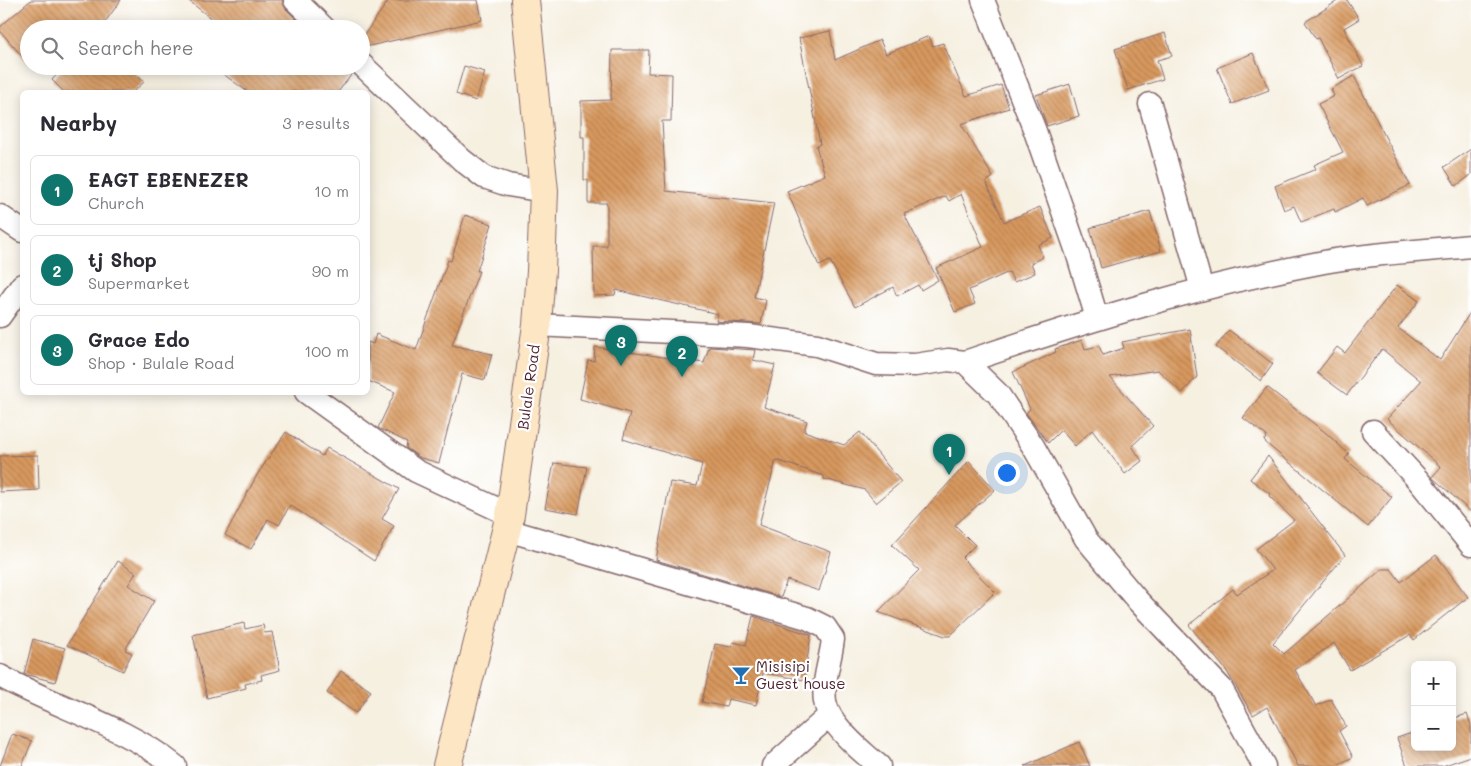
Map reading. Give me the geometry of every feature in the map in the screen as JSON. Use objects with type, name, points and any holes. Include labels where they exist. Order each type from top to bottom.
[{"type":"street","points":[[295,0],[316,20]]},
{"type":"street","name":"Bulale Road","points":[[447,766],[509,522],[537,325],[544,191],[525,0]]},
{"type":"street","points":[[983,0],[1035,131],[1077,252],[1097,318]]},
{"type":"street","points":[[370,73],[462,160],[484,177],[508,185],[544,191]]},
{"type":"street","points":[[1150,104],[1202,289]]},
{"type":"street","points":[[0,216],[20,229]]},
{"type":"street","points":[[537,325],[748,336],[817,345],[876,364],[915,365],[948,360],[965,362],[1097,318],[1202,289],[1326,262],[1471,246]]},
{"type":"street","points":[[0,316],[20,288]]},
{"type":"street","points":[[965,362],[998,394],[1034,446],[1086,539],[1138,601],[1221,688],[1264,766]]},
{"type":"street","points":[[310,395],[416,471],[509,522],[807,618],[825,627],[833,639],[825,681],[824,702],[830,715],[841,730],[879,766]]},
{"type":"street","points":[[1373,431],[1418,480],[1471,545]]},
{"type":"street","points":[[0,676],[98,720],[175,766]]},
{"type":"street","points":[[773,766],[830,715]]},
{"type":"building","points":[[31,0],[121,0],[107,20],[20,20],[20,54],[0,31],[0,27]]},
{"type":"building","points":[[188,0],[282,0],[286,9],[297,20],[213,20]]},
{"type":"building","points":[[389,0],[478,0],[482,20],[370,46],[370,26]]},
{"type":"building","points":[[1339,0],[1347,0],[1359,19],[1344,28],[1363,66],[1339,79],[1318,38],[1316,39],[1305,22]]},
{"type":"building","points":[[830,31],[835,60],[880,40],[886,54],[929,36],[933,46],[943,43],[966,96],[1001,85],[1009,108],[961,124],[993,177],[986,182],[1004,222],[1040,207],[1053,238],[1038,245],[1043,257],[1031,263],[1035,273],[1014,282],[1009,272],[969,290],[975,304],[955,312],[936,268],[983,247],[961,194],[949,201],[946,196],[904,214],[938,280],[921,290],[918,285],[897,296],[893,287],[855,307],[830,261],[819,266],[787,191],[825,175],[816,146],[820,144],[799,38]]},
{"type":"building","points":[[1165,33],[1172,56],[1157,60],[1163,79],[1128,90],[1115,49]]},
{"type":"building","points":[[612,50],[649,50],[648,73],[672,74],[671,121],[662,121],[666,191],[774,203],[754,297],[766,300],[761,324],[716,321],[718,314],[616,290],[615,295],[594,296],[593,246],[607,246],[607,203],[588,203],[588,180],[584,180],[584,137],[581,137],[581,101],[611,100]]},
{"type":"building","points":[[1253,53],[1269,90],[1232,104],[1217,68]]},
{"type":"building","points":[[464,66],[485,72],[476,101],[456,94]]},
{"type":"building","points":[[57,75],[137,75],[144,82],[135,90],[62,90],[52,80]]},
{"type":"building","points":[[224,75],[351,75],[340,90],[245,90]]},
{"type":"building","points":[[1354,76],[1410,185],[1367,206],[1363,198],[1335,212],[1334,209],[1301,222],[1294,206],[1284,210],[1275,186],[1316,169],[1314,165],[1343,152],[1318,104],[1334,96],[1331,89]]},
{"type":"building","points":[[1070,84],[1079,116],[1047,126],[1036,95]]},
{"type":"building","points":[[1471,149],[1471,175],[1456,186],[1444,167]]},
{"type":"building","points":[[1150,211],[1161,251],[1101,268],[1090,228]]},
{"type":"building","points":[[465,215],[492,224],[477,271],[479,271],[452,345],[492,354],[485,380],[462,374],[439,463],[421,458],[406,448],[407,442],[378,428],[395,392],[370,382],[370,343],[373,344],[376,334],[416,350],[448,260],[451,261]]},
{"type":"building","points":[[1397,285],[1419,301],[1398,328],[1440,360],[1471,311],[1471,512],[1432,477],[1441,467],[1387,419],[1421,381],[1382,349],[1347,395],[1317,373],[1337,347],[1345,353]]},
{"type":"building","points":[[1190,329],[1197,377],[1182,393],[1158,370],[1110,377],[1153,426],[1132,446],[1142,461],[1125,474],[1092,430],[1075,446],[1061,430],[1048,443],[1026,413],[1030,409],[1013,372],[1056,352],[1055,349],[1082,340],[1085,349],[1099,346],[1103,355],[1124,348],[1122,342]]},
{"type":"building","points":[[1229,330],[1273,364],[1261,381],[1216,347]]},
{"type":"building","points":[[595,347],[704,363],[709,347],[755,350],[753,360],[775,365],[764,407],[807,421],[804,431],[844,445],[860,432],[901,482],[876,503],[865,490],[824,479],[824,476],[776,460],[759,525],[831,552],[819,591],[787,580],[781,597],[656,560],[670,482],[697,486],[702,464],[623,439],[630,413],[580,399],[588,360],[594,361]]},
{"type":"building","points":[[1267,387],[1326,433],[1349,454],[1345,459],[1392,497],[1368,527],[1273,449],[1264,441],[1267,436],[1243,418]]},
{"type":"building","points":[[286,432],[322,456],[327,448],[399,489],[382,519],[394,526],[374,561],[290,505],[279,525],[268,519],[251,549],[225,535],[257,475]]},
{"type":"building","points":[[38,455],[39,490],[0,492],[0,456]]},
{"type":"building","points":[[1268,456],[1345,555],[1273,643],[1284,654],[1382,569],[1391,569],[1401,582],[1436,555],[1468,597],[1414,640],[1410,635],[1350,670],[1334,643],[1295,670],[1316,706],[1331,699],[1346,726],[1339,731],[1353,757],[1335,766],[1298,766],[1267,707],[1253,715],[1226,670],[1189,625],[1233,589],[1237,594],[1273,570],[1256,549],[1294,520],[1269,496],[1270,494],[1250,479]]},
{"type":"building","points":[[969,461],[995,490],[955,525],[975,545],[962,558],[995,592],[950,636],[945,636],[878,612],[919,570],[892,545]]},
{"type":"building","points":[[554,463],[587,467],[578,514],[545,508]]},
{"type":"building","points":[[118,561],[136,573],[128,585],[154,601],[125,650],[132,653],[123,671],[67,645]]},
{"type":"building","points":[[753,616],[811,635],[804,680],[763,673],[756,705],[728,699],[726,707],[702,702],[715,644],[731,647],[733,642],[746,645]]},
{"type":"building","points":[[244,623],[245,629],[263,625],[265,633],[272,632],[280,670],[261,675],[262,680],[245,684],[246,688],[207,698],[193,635]]},
{"type":"building","points":[[33,639],[65,648],[55,682],[24,674]]},
{"type":"building","points":[[341,671],[371,691],[356,713],[327,693]]},
{"type":"building","points":[[1467,714],[1471,725],[1471,756],[1442,766],[1407,766],[1397,738],[1411,733],[1411,751],[1456,751],[1456,718]]},
{"type":"building","points":[[12,734],[32,741],[22,766],[0,766]]},
{"type":"building","points":[[1079,742],[1090,766],[1025,766]]},
{"type":"place","name":"Grace Edo","points":[[621,366]]},
{"type":"place","name":"tj Shop","points":[[682,377]]},
{"type":"place","name":"EAGT EBENEZER","points":[[949,475]]},
{"type":"place","name":"Misisipi Guest house","points":[[741,675]]}]
